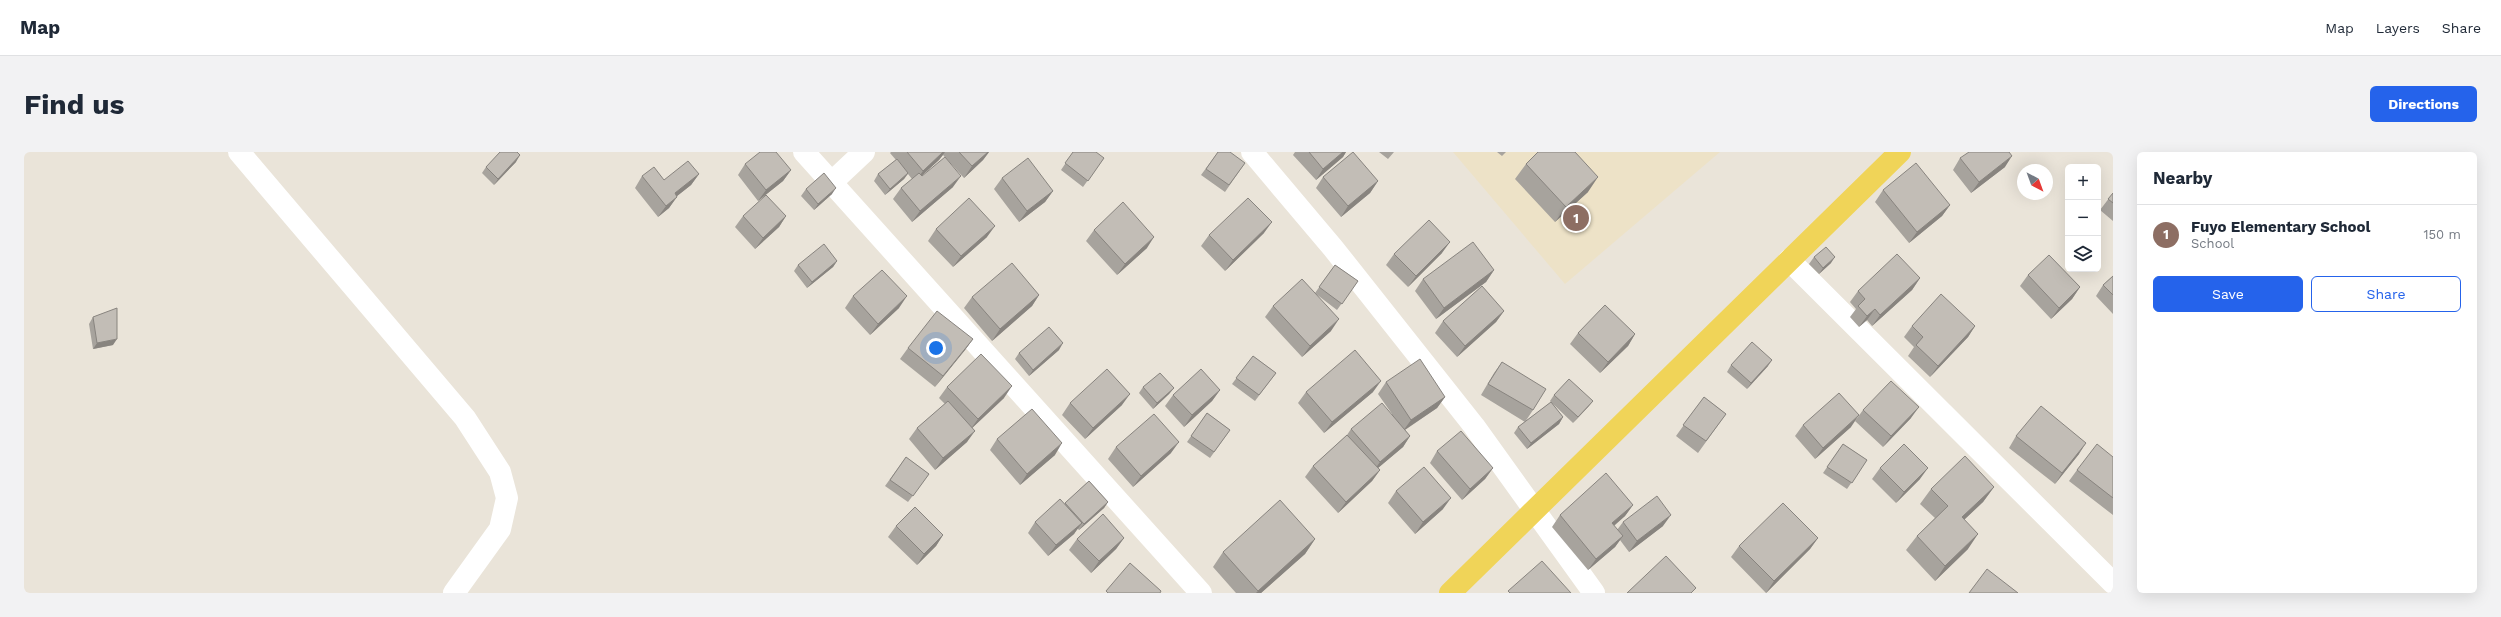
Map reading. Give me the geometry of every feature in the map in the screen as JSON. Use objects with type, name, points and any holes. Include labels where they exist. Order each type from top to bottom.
[{"type":"main road","points":[[1450,593],[1900,152]]},
{"type":"street","points":[[238,152],[465,418],[500,472],[507,498],[500,529],[454,593]]},
{"type":"street","points":[[804,152],[1201,593]]},
{"type":"street","points":[[831,183],[864,152]]},
{"type":"street","points":[[1252,152],[1333,248],[1474,426],[1594,593]]},
{"type":"street","points":[[1789,260],[2113,583]]},
{"type":"shaded area","points":[[1453,152],[1720,152],[1565,284]]},
{"type":"building","points":[[500,152],[517,152],[520,155],[498,179],[486,167]]},
{"type":"building","points":[[760,152],[776,152],[791,170],[766,190],[745,164]]},
{"type":"building","points":[[907,152],[943,152],[923,171]]},
{"type":"building","points":[[959,152],[988,152],[972,166]]},
{"type":"building","points":[[1073,152],[1096,152],[1104,158],[1088,181],[1065,163]]},
{"type":"building","points":[[1218,152],[1230,152],[1245,163],[1229,185],[1206,169]]},
{"type":"building","points":[[1309,152],[1343,152],[1323,169]]},
{"type":"building","points":[[1353,152],[1378,181],[1348,206],[1323,177]]},
{"type":"building","points":[[1538,152],[1575,152],[1598,177],[1566,207],[1526,164]]},
{"type":"building","points":[[1969,152],[2009,152],[2012,156],[1979,182],[1960,158]]},
{"type":"building","points":[[945,157],[961,176],[920,211],[901,188],[919,173],[922,176]]},
{"type":"building","points":[[1028,158],[1053,191],[1027,211],[1002,178]]},
{"type":"building","points":[[897,159],[908,173],[890,189],[878,174]]},
{"type":"building","points":[[688,161],[699,174],[675,193],[677,197],[666,206],[642,176],[654,167],[664,180]]},
{"type":"building","points":[[1916,163],[1950,205],[1917,232],[1883,190]]},
{"type":"building","points":[[824,173],[836,188],[818,204],[806,189]]},
{"type":"building","points":[[2113,193],[2113,203],[2108,199]]},
{"type":"building","points":[[766,195],[786,216],[763,238],[743,216]]},
{"type":"building","points":[[969,198],[995,226],[961,256],[936,229]]},
{"type":"building","points":[[1248,198],[1272,222],[1233,260],[1209,235]]},
{"type":"building","points":[[1123,202],[1154,237],[1125,264],[1094,230]]},
{"type":"building","points":[[1429,220],[1450,242],[1416,276],[1394,254]]},
{"type":"building","points":[[1473,242],[1494,270],[1444,308],[1423,279]]},
{"type":"building","points":[[824,244],[837,261],[812,282],[798,265]]},
{"type":"building","points":[[1826,247],[1835,257],[1823,268],[1814,257]]},
{"type":"building","points":[[1897,254],[1920,278],[1880,315],[1875,309],[1867,316],[1858,306],[1865,299],[1858,291]]},
{"type":"building","points":[[2049,255],[2080,287],[2059,308],[2028,275]]},
{"type":"building","points":[[1012,263],[1039,295],[1000,329],[972,297]]},
{"type":"building","points":[[1335,265],[1358,281],[1342,304],[1319,287]]},
{"type":"building","points":[[882,270],[907,296],[878,324],[853,296]]},
{"type":"building","points":[[2113,276],[2113,295],[2103,285]]},
{"type":"building","points":[[1302,279],[1339,319],[1310,346],[1273,306]]},
{"type":"building","points":[[1482,286],[1504,311],[1465,346],[1443,321]]},
{"type":"building","points":[[1941,294],[1975,326],[1938,366],[1916,345],[1923,337],[1912,326]]},
{"type":"building","points":[[1605,305],[1635,334],[1608,362],[1578,333]]},
{"type":"building","points":[[117,308],[117,339],[97,343],[93,317]]},
{"type":"building","points":[[937,311],[973,339],[943,376],[908,348]]},
{"type":"building","points":[[1049,327],[1063,343],[1033,370],[1019,353]]},
{"type":"building","points":[[1752,342],[1772,360],[1751,383],[1731,365]]},
{"type":"building","points":[[1355,350],[1381,381],[1332,422],[1306,392]]},
{"type":"building","points":[[981,354],[1012,386],[978,419],[947,387]]},
{"type":"building","points":[[1253,356],[1276,373],[1259,395],[1236,378]]},
{"type":"building","points":[[1420,359],[1445,397],[1411,420],[1386,382]]},
{"type":"building","points":[[1502,362],[1546,389],[1533,410],[1488,384]]},
{"type":"building","points":[[1107,369],[1130,394],[1093,428],[1070,403]]},
{"type":"building","points":[[1201,369],[1220,390],[1192,415],[1173,395]]},
{"type":"building","points":[[1160,373],[1174,388],[1157,403],[1143,387]]},
{"type":"building","points":[[1569,379],[1593,401],[1578,417],[1554,395]]},
{"type":"building","points":[[1891,381],[1919,407],[1891,436],[1863,410]]},
{"type":"building","points":[[1839,393],[1859,415],[1823,448],[1803,425]]},
{"type":"building","points":[[1704,397],[1726,414],[1706,441],[1683,425]]},
{"type":"building","points":[[948,401],[975,431],[943,458],[917,428]]},
{"type":"building","points":[[1551,402],[1563,417],[1531,443],[1518,427]]},
{"type":"building","points":[[1382,403],[1410,436],[1380,462],[1351,429]]},
{"type":"building","points":[[2041,406],[2086,443],[2062,473],[2016,436]]},
{"type":"building","points":[[1032,409],[1062,443],[1027,474],[997,439]]},
{"type":"building","points":[[1207,413],[1230,430],[1214,452],[1191,436]]},
{"type":"building","points":[[1154,414],[1179,442],[1141,476],[1116,447]]},
{"type":"building","points":[[1461,431],[1493,468],[1470,489],[1437,451]]},
{"type":"building","points":[[1347,435],[1380,470],[1346,502],[1313,466]]},
{"type":"building","points":[[1843,444],[1867,460],[1852,483],[1827,467]]},
{"type":"building","points":[[1904,444],[1928,468],[1904,492],[1880,468]]},
{"type":"building","points":[[2097,444],[2113,457],[2113,498],[2077,470]]},
{"type":"building","points":[[1965,456],[1994,487],[1962,517],[1978,534],[1945,566],[1917,536],[1948,506],[1931,489]]},
{"type":"building","points":[[906,457],[929,474],[913,496],[890,480]]},
{"type":"building","points":[[1424,467],[1451,498],[1423,522],[1396,491]]},
{"type":"building","points":[[1606,473],[1633,505],[1612,523],[1623,536],[1596,559],[1560,515]]},
{"type":"building","points":[[1089,481],[1108,502],[1084,524],[1065,503]]},
{"type":"building","points":[[1657,496],[1671,515],[1637,541],[1623,522]]},
{"type":"building","points":[[1060,499],[1082,523],[1056,545],[1035,522]]},
{"type":"building","points":[[1280,500],[1315,539],[1258,591],[1223,552]]},
{"type":"building","points":[[1783,503],[1818,538],[1774,581],[1739,546]]},
{"type":"building","points":[[915,507],[943,535],[924,554],[896,526]]},
{"type":"building","points":[[1103,514],[1124,538],[1099,561],[1077,539]]},
{"type":"building","points":[[1666,556],[1696,588],[1691,593],[1627,593]]},
{"type":"building","points":[[1542,561],[1571,593],[1510,593],[1508,591]]},
{"type":"building","points":[[1130,563],[1161,591],[1160,593],[1108,593],[1106,591]]},
{"type":"building","points":[[1987,569],[2018,593],[1969,593]]},
{"type":"place","name":"Fuyo Elementary School","points":[[1576,218]]}]
